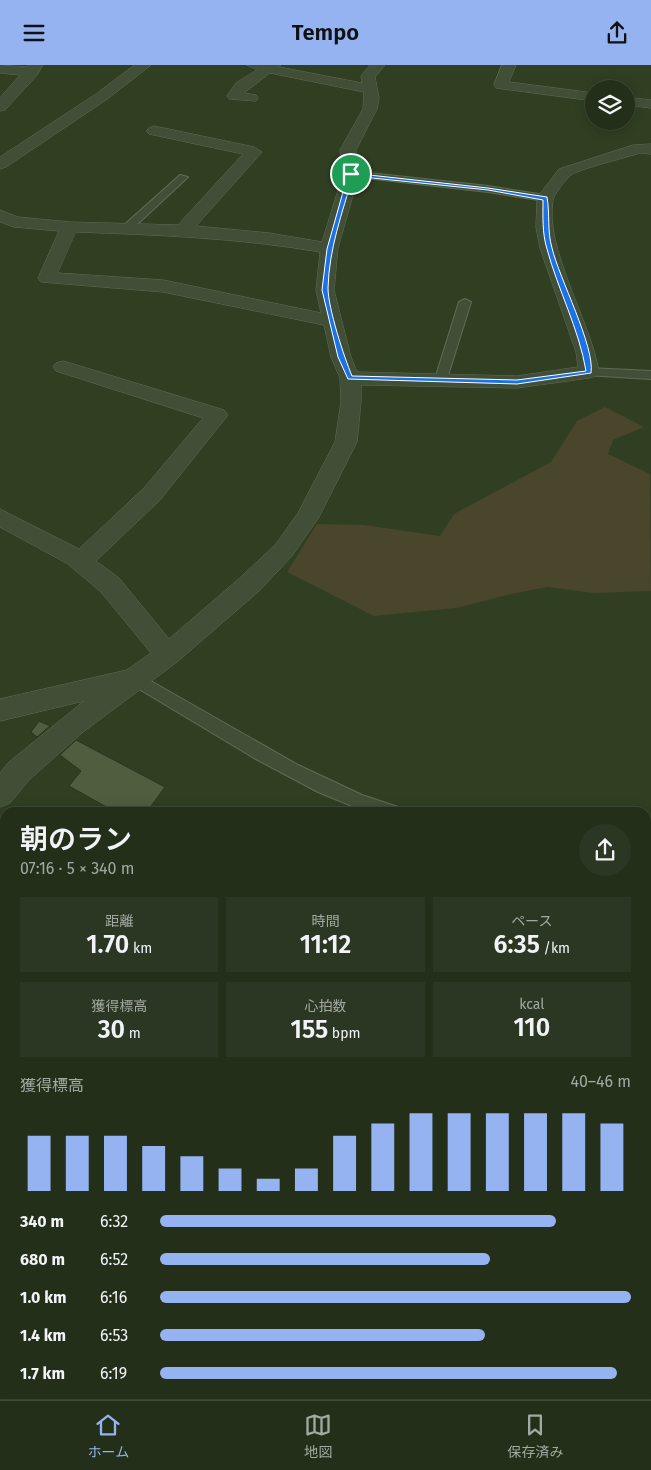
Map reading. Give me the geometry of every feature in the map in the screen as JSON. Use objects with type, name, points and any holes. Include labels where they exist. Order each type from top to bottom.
[{"type":"street","points":[[0,164],[101,97],[144,65]]},
{"type":"street","points":[[0,794],[19,771],[73,724],[168,655],[250,584],[284,550],[307,517],[346,442],[351,402],[350,378],[341,357],[325,290],[329,249],[351,174],[348,150],[370,109],[372,97],[368,76],[378,65]]},
{"type":"street","points":[[509,65],[501,85],[585,96]]},
{"type":"street","points":[[251,98],[234,95],[241,86],[265,66],[301,77],[370,89]]},
{"type":"street","points":[[0,69],[34,68]]},
{"type":"street","points":[[0,107],[34,68]]},
{"type":"street","points":[[635,102],[651,104]]},
{"type":"street","points":[[154,131],[254,152],[183,230]]},
{"type":"street","points":[[350,378],[440,382],[517,382],[589,372],[586,352],[549,249],[545,227],[546,199],[565,172],[639,148],[651,149]]},
{"type":"street","points":[[0,215],[14,222],[70,227],[183,230],[269,238],[329,249]]},
{"type":"street","points":[[70,227],[47,278],[163,286],[331,321]]},
{"type":"street","points":[[63,367],[216,415],[152,494],[80,562]]},
{"type":"street","points":[[0,517],[80,562],[110,585],[168,655]]},
{"type":"street","points":[[0,710],[135,678]]},
{"type":"lane","points":[[351,174],[488,189],[546,199]]},
{"type":"lane","points":[[127,228],[183,177]]},
{"type":"lane","points":[[440,382],[465,302]]},
{"type":"lane","points":[[589,372],[651,375]]},
{"type":"lane","points":[[135,678],[302,777],[374,807]]},
{"type":"shaded area","points":[[605,407],[644,427],[613,440],[608,454],[650,474],[651,591],[594,593],[547,587],[456,608],[374,616],[287,572],[317,524],[364,525],[440,536],[454,514],[551,462],[577,421]]},
{"type":"building","points":[[39,721],[50,726],[37,737],[31,732]]},
{"type":"building","points":[[76,740],[165,787],[150,807],[106,807],[69,786],[81,771],[60,755]]},
{"type":"route","points":[[351,174],[488,189],[546,199],[545,227],[549,249],[586,352],[589,372],[517,382],[440,382],[350,378],[341,357],[325,290],[329,249],[351,174]]}]
